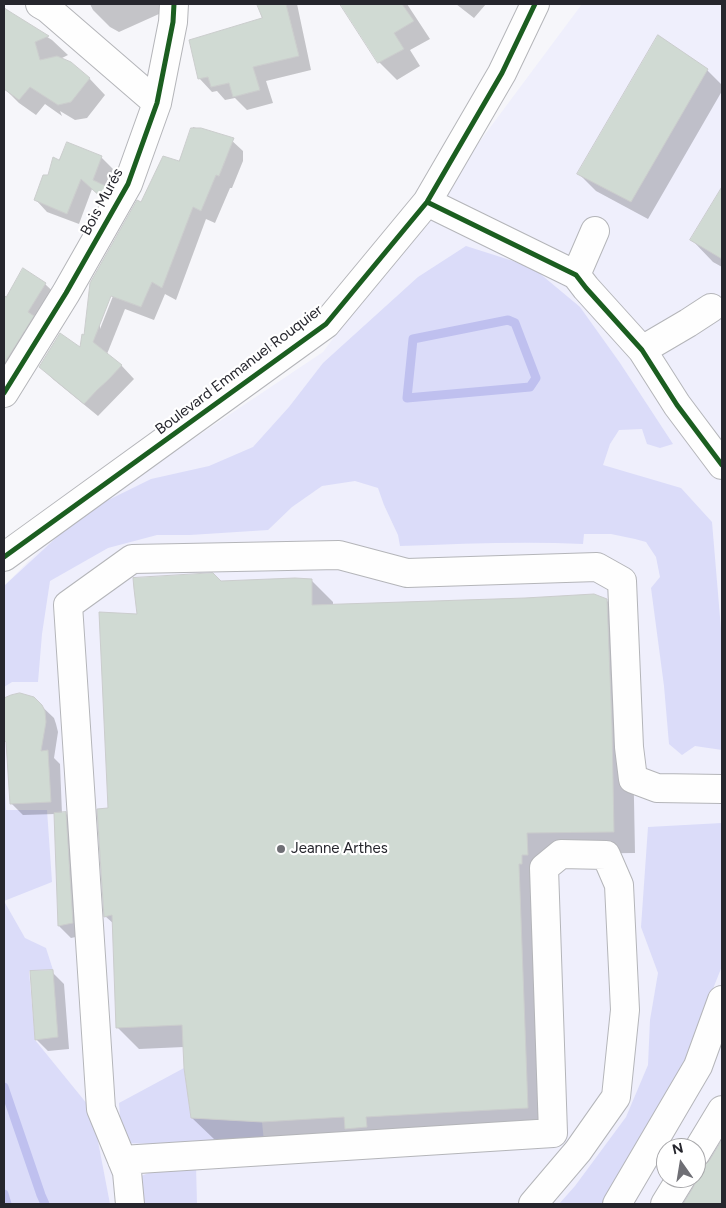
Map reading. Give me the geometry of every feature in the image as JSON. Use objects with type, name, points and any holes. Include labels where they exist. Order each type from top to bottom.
[{"type":"street","points":[[40,4],[157,103]]},
{"type":"street","name":"Bois Murés","points":[[4,393],[66,293],[128,184],[157,103],[173,22],[174,4]]},
{"type":"street","name":"Boulevard Emmanuel Rouquier","points":[[4,558],[326,324],[427,202],[502,73],[535,4]]},
{"type":"street","points":[[427,202],[576,275],[642,350],[677,405],[722,465]]},
{"type":"street","points":[[576,275],[595,231]]},
{"type":"street","points":[[642,350],[688,324],[711,308]]},
{"type":"street","points":[[130,1204],[127,1172],[101,1108],[68,605],[132,558],[339,555],[407,573],[597,567],[622,581],[629,746],[633,779],[657,788],[722,789]]},
{"type":"street","points":[[122,1160],[552,1133],[544,868],[561,854],[606,855],[619,884],[625,1010],[616,1097],[578,1151],[533,1204]]},
{"type":"street","points":[[617,1204],[698,1066],[722,1000]]},
{"type":"street","points":[[705,1138],[722,1110]]},
{"type":"street","points":[[665,1204],[675,1188]]},
{"type":"shaded area","points":[[582,4],[722,4],[722,1204],[4,1204],[4,586],[63,526],[323,352]]},
{"type":"shaded area","points":[[466,246],[532,267],[580,307],[620,363],[673,444],[660,448],[647,444],[642,429],[619,430],[610,444],[603,465],[681,488],[712,522],[722,641],[722,750],[695,746],[682,755],[669,744],[664,686],[651,588],[660,577],[656,557],[646,542],[611,534],[584,534],[583,544],[514,543],[400,546],[398,535],[378,488],[355,481],[322,486],[292,507],[268,530],[157,535],[108,548],[50,581],[42,634],[38,682],[12,682],[4,687],[4,586],[84,512],[151,479],[209,466],[253,447],[289,407],[323,363],[418,277]]},
{"type":"shaded area","points":[[4,766],[6,810],[47,810],[52,882],[4,901]]},
{"type":"shaded area","points":[[722,823],[722,966],[677,1080],[603,1204],[559,1204],[575,1186],[626,1117],[648,1065],[650,1020],[658,973],[641,927],[648,827]]},
{"type":"shaded area","points":[[4,901],[25,938],[46,948],[53,970],[29,971],[35,1040],[92,1110],[110,1204],[4,1204]]},
{"type":"shaded area","points":[[184,1068],[191,1118],[262,1122],[264,1142],[195,1145],[122,1143],[119,1103]]},
{"type":"shaded area","points":[[171,1164],[196,1165],[197,1204],[143,1204],[141,1176]]},
{"type":"building","points":[[257,4],[286,4],[299,56],[253,67],[260,90],[233,97],[229,83],[211,87],[208,77],[198,79],[189,40],[262,18]]},
{"type":"building","points":[[340,4],[402,4],[414,21],[394,33],[404,49],[378,63]]},
{"type":"building","points":[[4,8],[49,36],[35,42],[40,60],[57,56],[71,62],[90,78],[71,102],[58,105],[30,87],[19,100],[4,89]]},
{"type":"building","points":[[658,35],[708,69],[631,202],[577,174]]},
{"type":"building","points":[[191,128],[201,128],[234,138],[219,176],[216,175],[201,211],[193,207],[162,288],[152,282],[141,307],[111,296],[93,342],[122,365],[84,404],[39,367],[60,333],[80,347],[82,334],[84,335],[90,283],[137,200],[141,202],[163,156],[179,161]]},
{"type":"building","points":[[67,142],[102,156],[93,180],[108,187],[102,198],[81,179],[67,214],[34,200],[43,175],[48,175],[53,157],[59,160]]},
{"type":"building","points":[[722,187],[722,259],[690,240]]},
{"type":"building","points":[[23,268],[46,283],[28,312],[34,316],[4,364],[4,295],[6,297]]},
{"type":"building","name":"Jeanne Arthes","points":[[213,573],[221,581],[312,579],[312,605],[594,594],[607,599],[614,832],[527,833],[528,855],[522,855],[522,864],[519,864],[528,1108],[366,1117],[367,1127],[345,1129],[344,1117],[262,1122],[191,1118],[184,1068],[182,1025],[116,1028],[112,915],[104,917],[97,809],[108,808],[99,612],[137,614],[133,578]]},
{"type":"building","points":[[20,693],[34,697],[45,711],[46,722],[41,751],[48,750],[51,802],[10,804],[6,742],[4,740],[4,698]]},
{"type":"building","points":[[66,812],[73,923],[58,926],[54,813]]},
{"type":"building","points":[[53,970],[58,1037],[35,1040],[30,971]]},
{"type":"building","points":[[722,1140],[722,1204],[683,1204],[693,1188],[706,1188],[706,1164]]},
{"type":"waterway","points":[[508,320],[515,323],[536,378],[530,387],[407,398],[413,339],[508,320]]},
{"type":"waterway","points":[[4,1087],[45,1204]]},
{"type":"waterway","points":[[4,1194],[7,1204]]},
{"type":"cycle path","points":[[4,393],[66,293],[128,184],[157,103],[173,22],[174,4]]},
{"type":"cycle path","points":[[4,557],[326,324],[427,202],[502,73],[535,4]]},
{"type":"cycle path","points":[[427,202],[576,275],[642,350],[677,405],[722,465]]},
{"type":"place","name":"Jeanne Arthes","points":[[281,849]]}]
